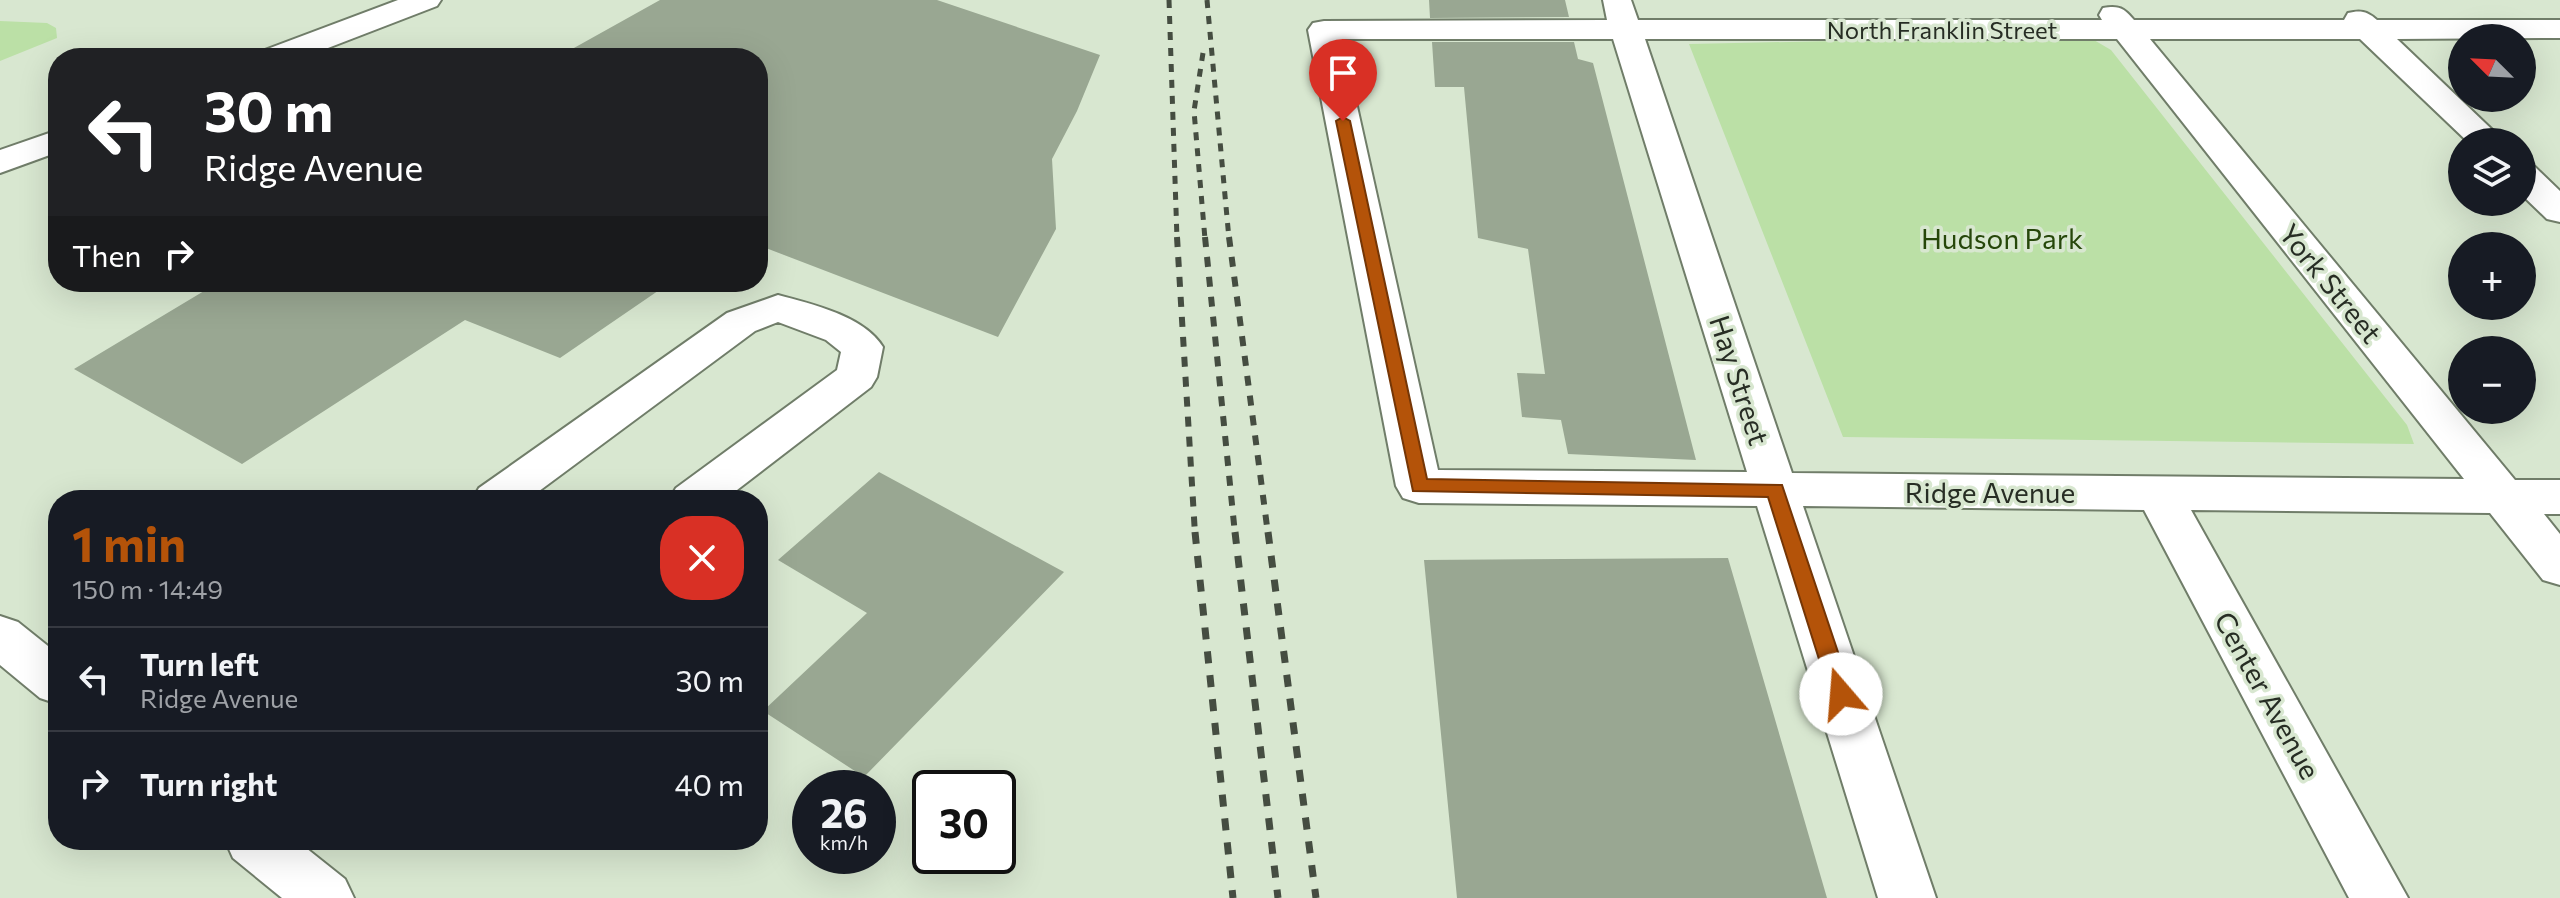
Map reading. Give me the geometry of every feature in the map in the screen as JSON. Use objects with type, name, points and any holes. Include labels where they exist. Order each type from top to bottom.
[{"type":"street","points":[[299,48],[426,0]]},
{"type":"street","points":[[1858,0],[1873,29]]},
{"type":"street","points":[[2338,0],[2473,128]]},
{"type":"street","name":"North Franklin Street","points":[[1419,486],[1324,30],[1622,15],[1873,29],[2114,15],[2369,29],[2560,29]]},
{"type":"street","name":"Hay Street","points":[[1622,15],[1907,898]]},
{"type":"street","name":"York Street","points":[[2114,15],[2560,567]]},
{"type":"street","points":[[0,162],[48,144]]},
{"type":"street","points":[[2536,188],[2560,211]]},
{"type":"street","points":[[509,490],[741,322],[778,308],[840,331],[863,347],[856,377],[705,490]]},
{"type":"street","name":"Ridge Avenue","points":[[1419,486],[2560,497]]},
{"type":"street","name":"Center Avenue","points":[[2158,493],[2379,898]]},
{"type":"street","points":[[0,636],[48,675]]},
{"type":"street","points":[[265,850],[325,898]]},
{"type":"green space","points":[[0,21],[47,23],[56,28],[57,38],[0,61]]},
{"type":"green space","name":"Hudson Park","points":[[2076,36],[2094,40],[2111,50],[2407,425],[2414,444],[1843,437],[1689,44]]},
{"type":"building","points":[[660,0],[937,0],[1100,55],[1077,111],[1052,159],[1056,229],[998,337],[768,249],[768,48],[574,48]]},
{"type":"building","points":[[1429,0],[1565,0],[1569,17],[1430,18]]},
{"type":"building","points":[[1432,42],[1574,42],[1578,59],[1593,63],[1696,460],[1568,454],[1561,420],[1522,417],[1517,373],[1545,374],[1528,249],[1478,238],[1464,87],[1435,87]]},
{"type":"building","points":[[202,292],[656,292],[560,358],[465,320],[242,464],[74,369]]},
{"type":"building","points":[[879,472],[1064,572],[871,770],[853,770],[768,714],[768,706],[867,613],[778,560]]},
{"type":"building","points":[[1728,558],[1827,898],[1457,898],[1424,560]]},
{"type":"railway","points":[[1169,0],[1177,239]]},
{"type":"railway","points":[[1207,0],[1229,239]]},
{"type":"railway","points":[[1203,53],[1194,111],[1205,239]]},
{"type":"railway","points":[[1177,237],[1195,534]]},
{"type":"railway","points":[[1205,237],[1235,534]]},
{"type":"railway","points":[[1229,237],[1268,534]]},
{"type":"railway","points":[[1195,532],[1233,898]]},
{"type":"railway","points":[[1235,532],[1278,898]]},
{"type":"railway","points":[[1268,532],[1316,898]]},
{"type":"route","points":[[1343,121],[1419,486],[1775,490],[1841,694]]}]
